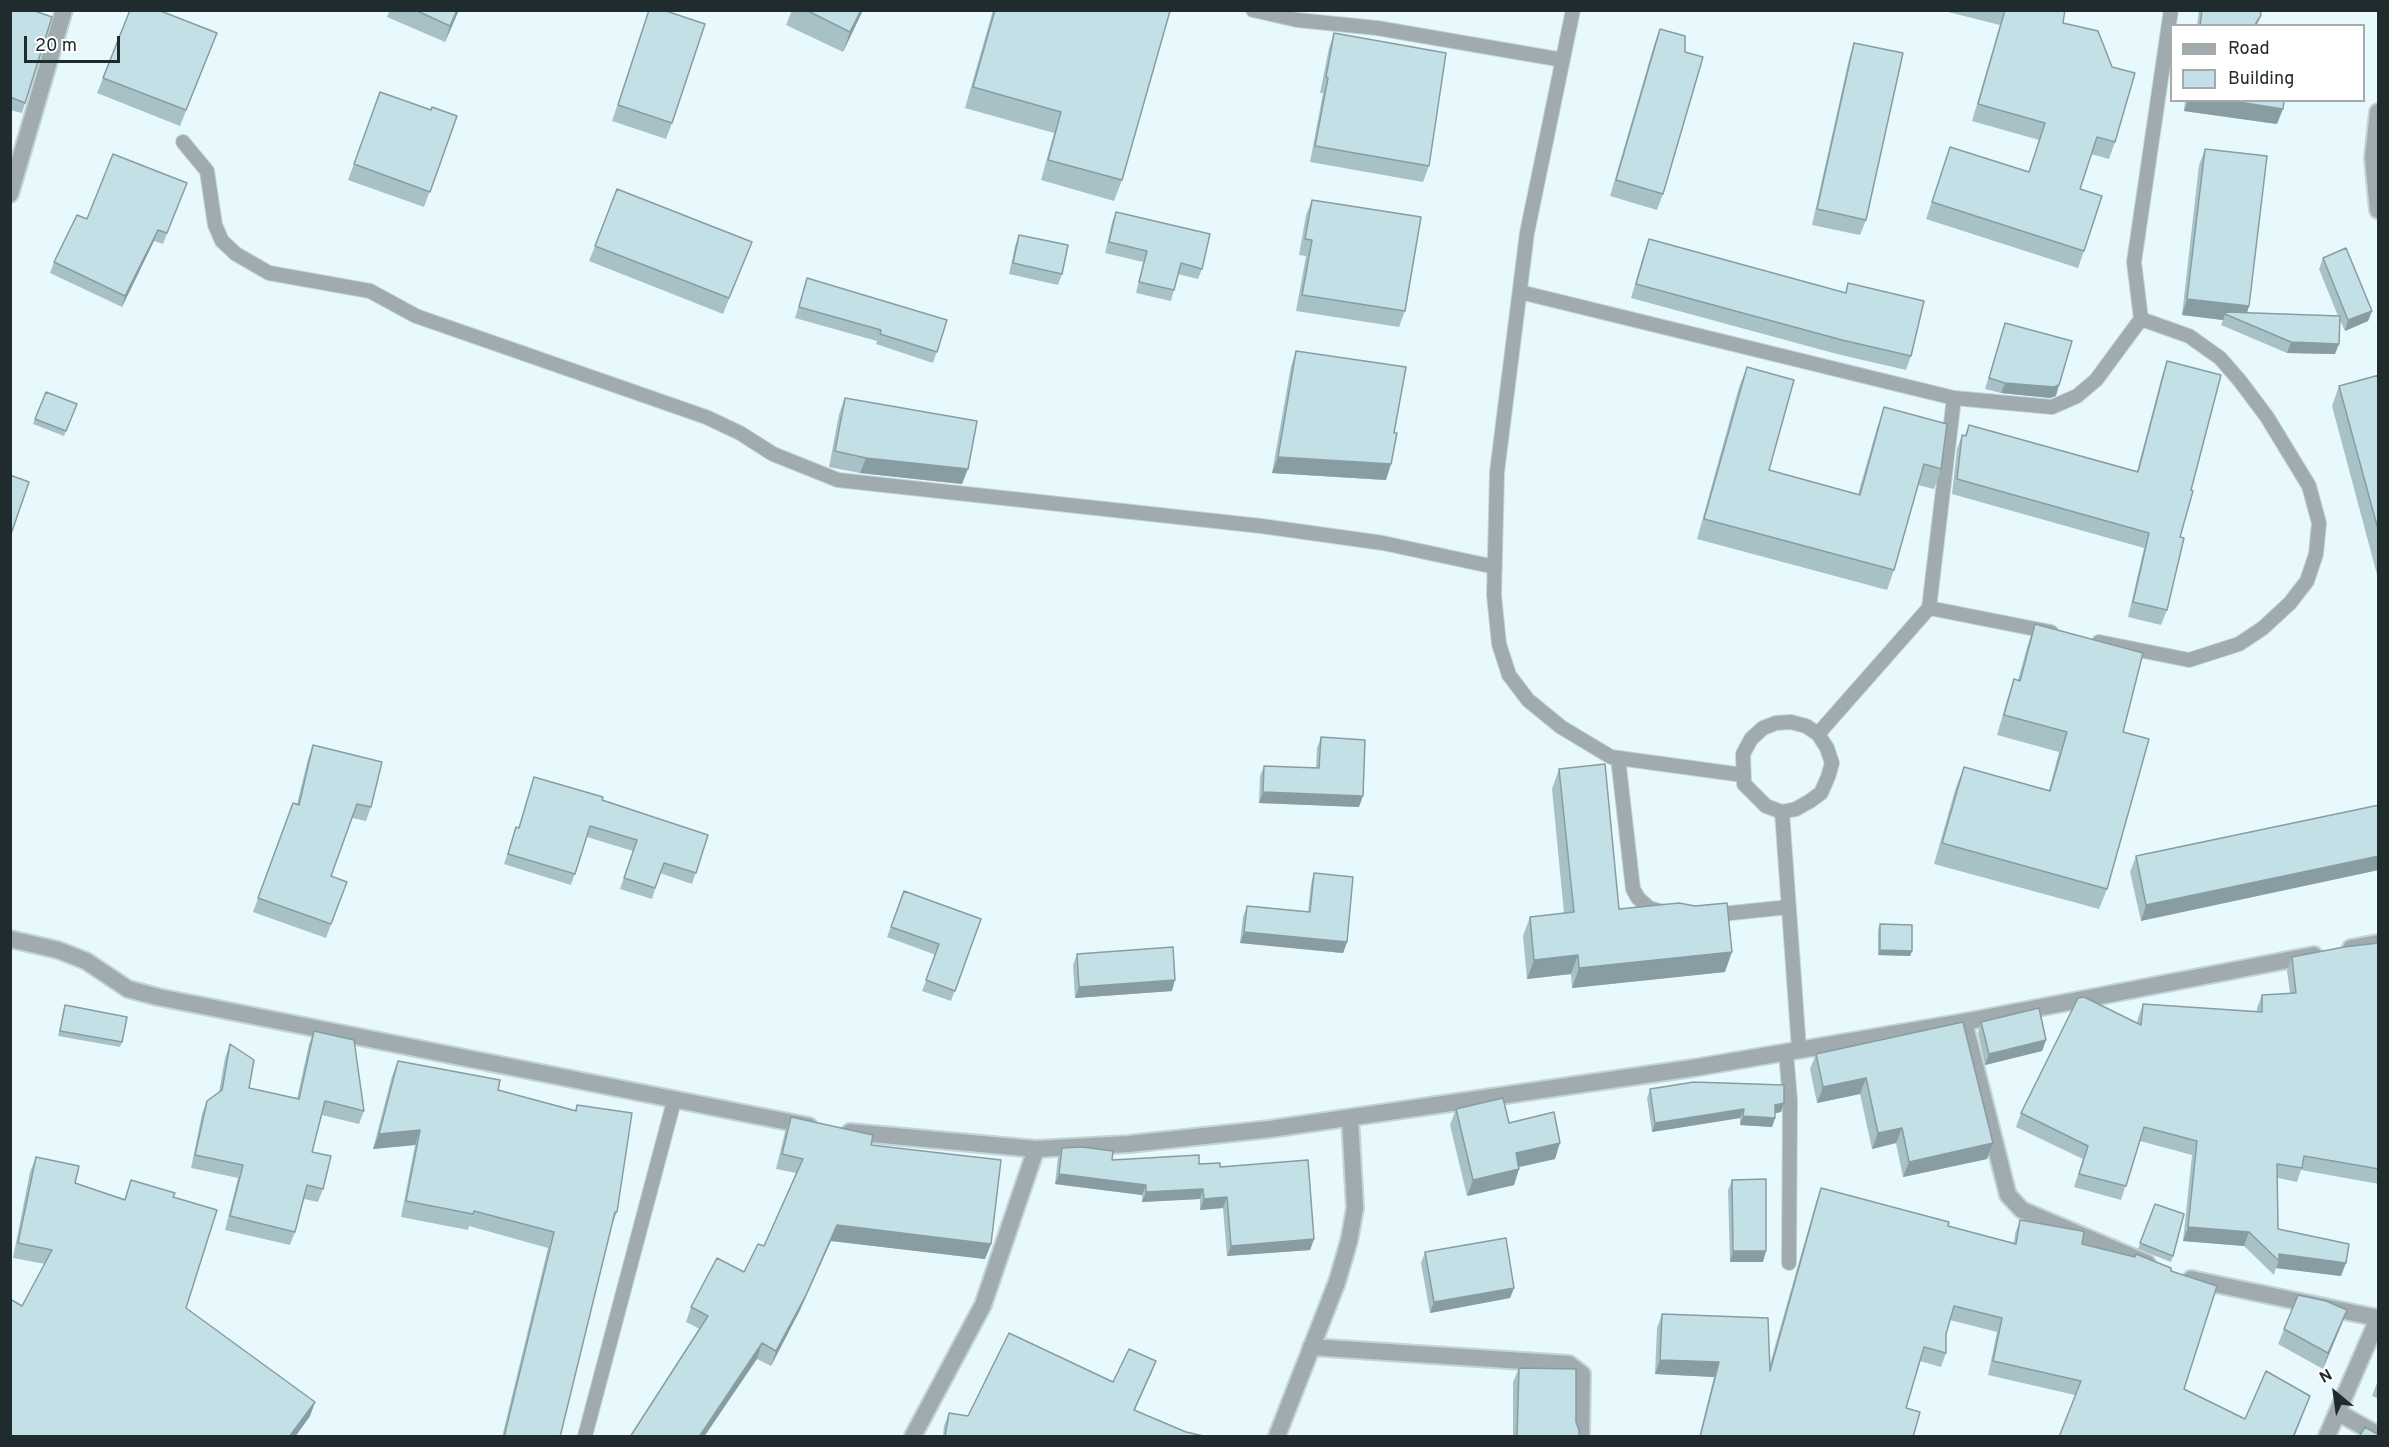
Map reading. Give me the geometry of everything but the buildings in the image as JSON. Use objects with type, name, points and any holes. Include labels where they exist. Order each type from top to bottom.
[{"type":"street","points":[[10,194],[64,10]]},
{"type":"street","points":[[2379,112],[2373,158],[2379,210]]},
{"type":"street","points":[[10,939],[58,950],[86,961],[128,988],[158,997],[674,1101],[830,1130],[1036,1149],[1164,1140],[1270,1129],[1694,1068],[1964,1022],[2379,943]]},
{"type":"street","points":[[1964,1022],[2005,1188],[2014,1202],[2022,1210],[2160,1268]]},
{"type":"street","points":[[1277,1437],[1337,1282],[1349,1241],[1355,1208],[1350,1118]]},
{"type":"street","points":[[913,1437],[983,1305],[1036,1149]]},
{"type":"street","points":[[2179,1275],[2377,1324],[2327,1437]]},
{"type":"street","points":[[1311,1347],[1569,1364],[1582,1374],[1581,1437]]},
{"type":"street","points":[[2339,1413],[2379,1435]]},
{"type":"lane","points":[[1254,10],[1297,20],[1377,28],[1563,60]]},
{"type":"lane","points":[[1574,10],[1527,234],[1497,472],[1494,596],[1499,644],[1509,675],[1528,700],[1561,727],[1611,757],[1743,775]]},
{"type":"lane","points":[[1520,292],[1954,398],[2052,407],[2078,396],[2096,380],[2141,319],[2134,262],[2171,10]]},
{"type":"lane","points":[[183,142],[207,171],[215,225],[222,241],[236,254],[269,273],[370,291],[417,316],[706,417],[740,433],[773,454],[838,480],[1261,526],[1383,543],[1495,567]]},
{"type":"lane","points":[[2087,640],[2189,660],[2239,644],[2263,628],[2290,603],[2307,581],[2316,554],[2319,523],[2309,486],[2267,417],[2247,390],[2220,358],[2189,336],[2141,319]]},
{"type":"lane","points":[[1818,734],[1929,608],[1954,398]]},
{"type":"lane","points":[[1929,608],[2065,635]]},
{"type":"lane","points":[[1791,722],[1806,726],[1818,734],[1827,748],[1832,763],[1821,793],[1810,801],[1796,809],[1782,812],[1766,806],[1744,784],[1743,754],[1751,739],[1762,728],[1776,723],[1791,722]]},
{"type":"lane","points":[[1618,758],[1633,889],[1648,908],[1676,915]]},
{"type":"lane","points":[[1782,812],[1789,907],[1793,1050],[1790,1100],[1789,1263]]},
{"type":"lane","points":[[1699,916],[1789,907]]},
{"type":"lane","points":[[585,1437],[674,1101]]}]
